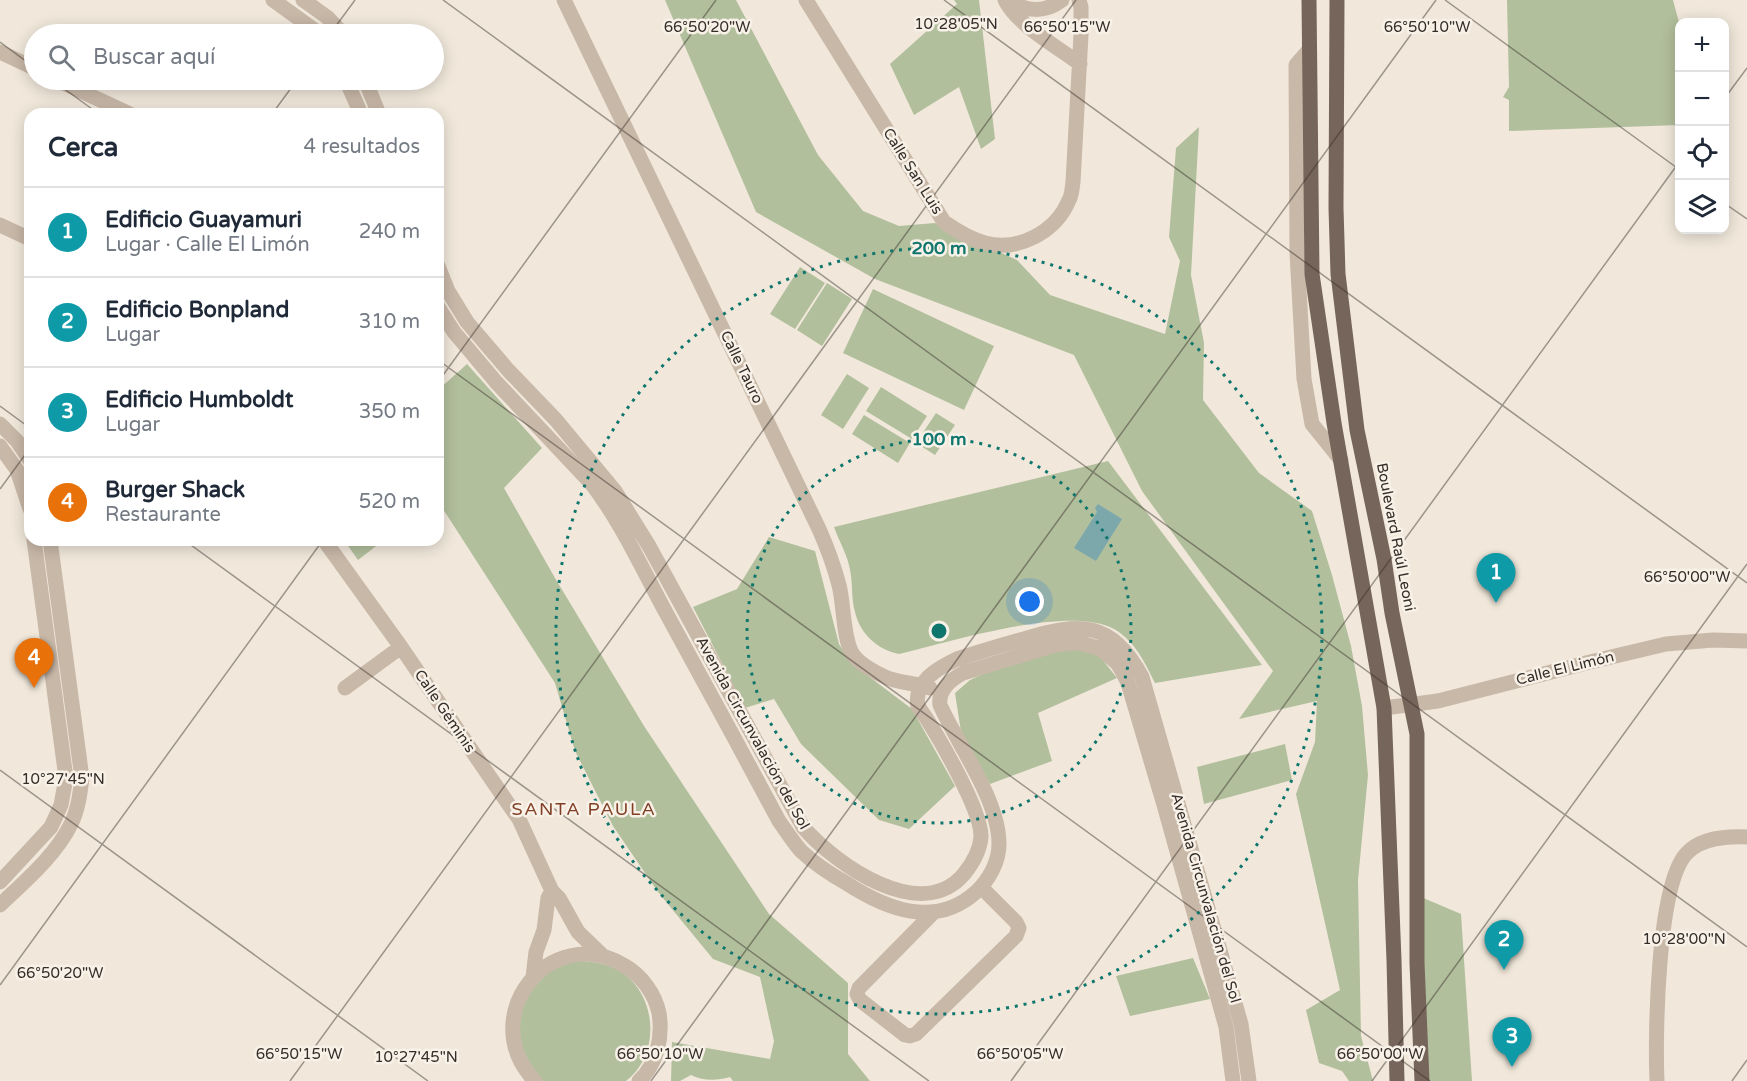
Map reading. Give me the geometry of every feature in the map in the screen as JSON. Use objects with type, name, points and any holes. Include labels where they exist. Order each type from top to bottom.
[{"type":"main road","points":[[1309,0],[1312,274],[1341,460],[1384,708],[1397,1081]]},
{"type":"main road","name":"Boulevard Raúl Leoni","points":[[1337,0],[1335,208],[1338,274],[1357,430],[1417,734],[1418,963],[1422,1081]]},
{"type":"street","points":[[273,0],[306,24]]},
{"type":"street","points":[[303,0],[333,24]]},
{"type":"street","name":"Calle Tauro","points":[[564,0],[816,520],[840,586],[852,652],[863,664],[882,676],[941,692]]},
{"type":"street","name":"Calle San Luis","points":[[806,0],[944,222],[970,238],[985,244],[1011,245],[1036,236],[1055,223],[1070,200],[1080,64],[1081,7],[1079,0]]},
{"type":"street","points":[[1007,0],[1016,14],[1036,32],[1080,64]]},
{"type":"street","points":[[1007,0],[1033,10],[1050,7],[1062,0]]},
{"type":"street","points":[[1309,50],[1296,65],[1297,253],[1304,379],[1312,424],[1341,460]]},
{"type":"street","points":[[0,52],[24,63]]},
{"type":"street","points":[[78,90],[117,108]]},
{"type":"street","points":[[350,90],[358,108]]},
{"type":"street","points":[[369,90],[377,108]]},
{"type":"street","points":[[0,225],[24,236]]},
{"type":"street","name":"Avenida Circunvalación del Sol","points":[[444,281],[467,322],[508,370],[556,420],[615,491],[649,546],[803,826],[823,847],[859,872],[891,889],[917,894],[940,891],[958,881],[976,856],[981,837],[976,812],[949,758],[918,706],[916,698],[921,685],[933,674],[957,659],[1052,630],[1072,628],[1097,631],[1109,636],[1128,653],[1142,677],[1179,800],[1241,1024],[1249,1081]]},
{"type":"street","name":"Avenida Circunvalación del Sol","points":[[444,317],[489,373],[591,483],[603,499],[624,532],[779,821],[795,843],[830,874],[886,906],[918,912],[934,912],[961,903],[981,887],[992,873],[997,859],[998,830],[988,801],[940,705],[941,692],[953,678],[1055,645],[1081,643],[1092,646],[1101,649],[1117,663],[1128,683],[1174,838],[1226,1027],[1233,1081]]},
{"type":"street","points":[[0,424],[24,451]]},
{"type":"street","points":[[0,446],[17,470],[24,491]]},
{"type":"street","points":[[0,882],[51,827],[61,805],[66,778],[35,546]]},
{"type":"street","points":[[0,905],[63,837],[74,817],[80,795],[82,778],[51,546]]},
{"type":"street","name":"Calle Géminis","points":[[328,546],[519,819],[552,891],[559,898],[578,932],[604,957]]},
{"type":"street","name":"Calle El Limón","points":[[1384,708],[1438,701],[1666,644],[1713,640],[1747,641]]},
{"type":"street","points":[[345,688],[401,647]]},
{"type":"street","points":[[1657,1081],[1659,974],[1671,884],[1686,853],[1700,843],[1747,837]]},
{"type":"street","points":[[934,912],[859,988],[857,994],[860,1000],[904,1035],[916,1034],[1016,936],[1019,928],[1016,922],[981,887]]},
{"type":"street","name":"Calle Géminis","points":[[532,977],[544,930],[548,898],[552,891]]},
{"type":"street","name":"Calle Géminis","points":[[535,1081],[520,1062],[512,1033],[513,1017],[523,989],[532,977],[550,964],[571,956],[593,955],[618,962],[632,970],[652,993],[658,1007],[661,1023],[657,1053],[650,1074],[639,1081]]},
{"type":"green space","points":[[665,0],[736,0],[818,155],[863,211],[899,226],[935,223],[1017,260],[1050,295],[1165,334],[1180,261],[1169,237],[1176,148],[1199,127],[1191,275],[1204,343],[1203,400],[1259,473],[1312,511],[1351,646],[1362,706],[1368,775],[1358,880],[1361,1036],[1373,1081],[1349,1081],[1342,1071],[1319,1063],[1306,1010],[1340,990],[1296,794],[1315,742],[1317,701],[1239,719],[1273,671],[1142,491],[1074,355],[875,279],[756,212]]},
{"type":"green space","points":[[954,0],[979,0],[995,139],[981,149],[959,87],[914,115],[890,64],[957,4]]},
{"type":"green space","points":[[1507,0],[1673,0],[1678,18],[1675,18],[1675,125],[1509,131],[1509,100],[1503,97],[1509,87]]},
{"type":"green space","points":[[800,267],[825,283],[795,329],[770,314]]},
{"type":"green space","points":[[827,283],[852,299],[822,346],[797,330]]},
{"type":"green space","points":[[873,289],[994,346],[964,410],[843,353]]},
{"type":"green space","points":[[467,364],[542,448],[504,488],[644,726],[769,914],[848,983],[848,1054],[870,1081],[733,1081],[730,1077],[710,1080],[691,1075],[680,1081],[671,1081],[672,1042],[770,1059],[774,1041],[760,977],[713,959],[658,892],[613,826],[575,751],[555,683],[444,511],[444,385]]},
{"type":"green space","points":[[847,374],[869,388],[843,429],[821,415]]},
{"type":"green space","points":[[881,387],[927,416],[912,439],[866,411]]},
{"type":"green space","points":[[936,413],[955,425],[935,455],[916,443]]},
{"type":"green space","points":[[864,415],[910,443],[898,463],[852,434]]},
{"type":"green space","points":[[1108,461],[1262,665],[1155,683],[1139,653],[1128,640],[1114,629],[1094,622],[1040,623],[1009,628],[899,654],[877,645],[861,627],[853,602],[849,565],[834,527]]},
{"type":"green space","points":[[769,537],[815,551],[839,644],[851,663],[912,709],[955,786],[909,829],[879,820],[801,744],[774,699],[745,708],[693,607],[737,589]]},
{"type":"green space","points":[[348,546],[376,546],[358,560]]},
{"type":"green space","points":[[1077,645],[1098,654],[1117,678],[1038,713],[1052,761],[990,784],[961,732],[955,693],[970,680],[1000,666]]},
{"type":"green space","points":[[1285,744],[1292,780],[1204,804],[1197,767]]},
{"type":"green space","points":[[1421,897],[1461,914],[1472,1081],[1427,1081]]},
{"type":"green space","points":[[1193,958],[1210,999],[1130,1016],[1116,976]]},
{"type":"green space","points":[[573,961],[594,962],[614,968],[628,977],[639,990],[646,1005],[650,1022],[650,1038],[646,1054],[638,1069],[626,1081],[543,1081],[530,1068],[519,1047],[521,1002],[551,969]]},
{"type":"water","points":[[1098,504],[1122,519],[1096,561],[1074,548],[1097,512],[1095,508]]},
{"type":"place","name":"Edificio Guayamuri","points":[[1496,603]]},
{"type":"place","name":"Burger Shack","points":[[34,688]]},
{"type":"place","name":"Edificio Bonpland","points":[[1504,970]]},
{"type":"place","name":"Edificio Humboldt","points":[[1512,1067]]},
{"type":"district","name":"SANTA PAULA","points":[[584,809]]}]
